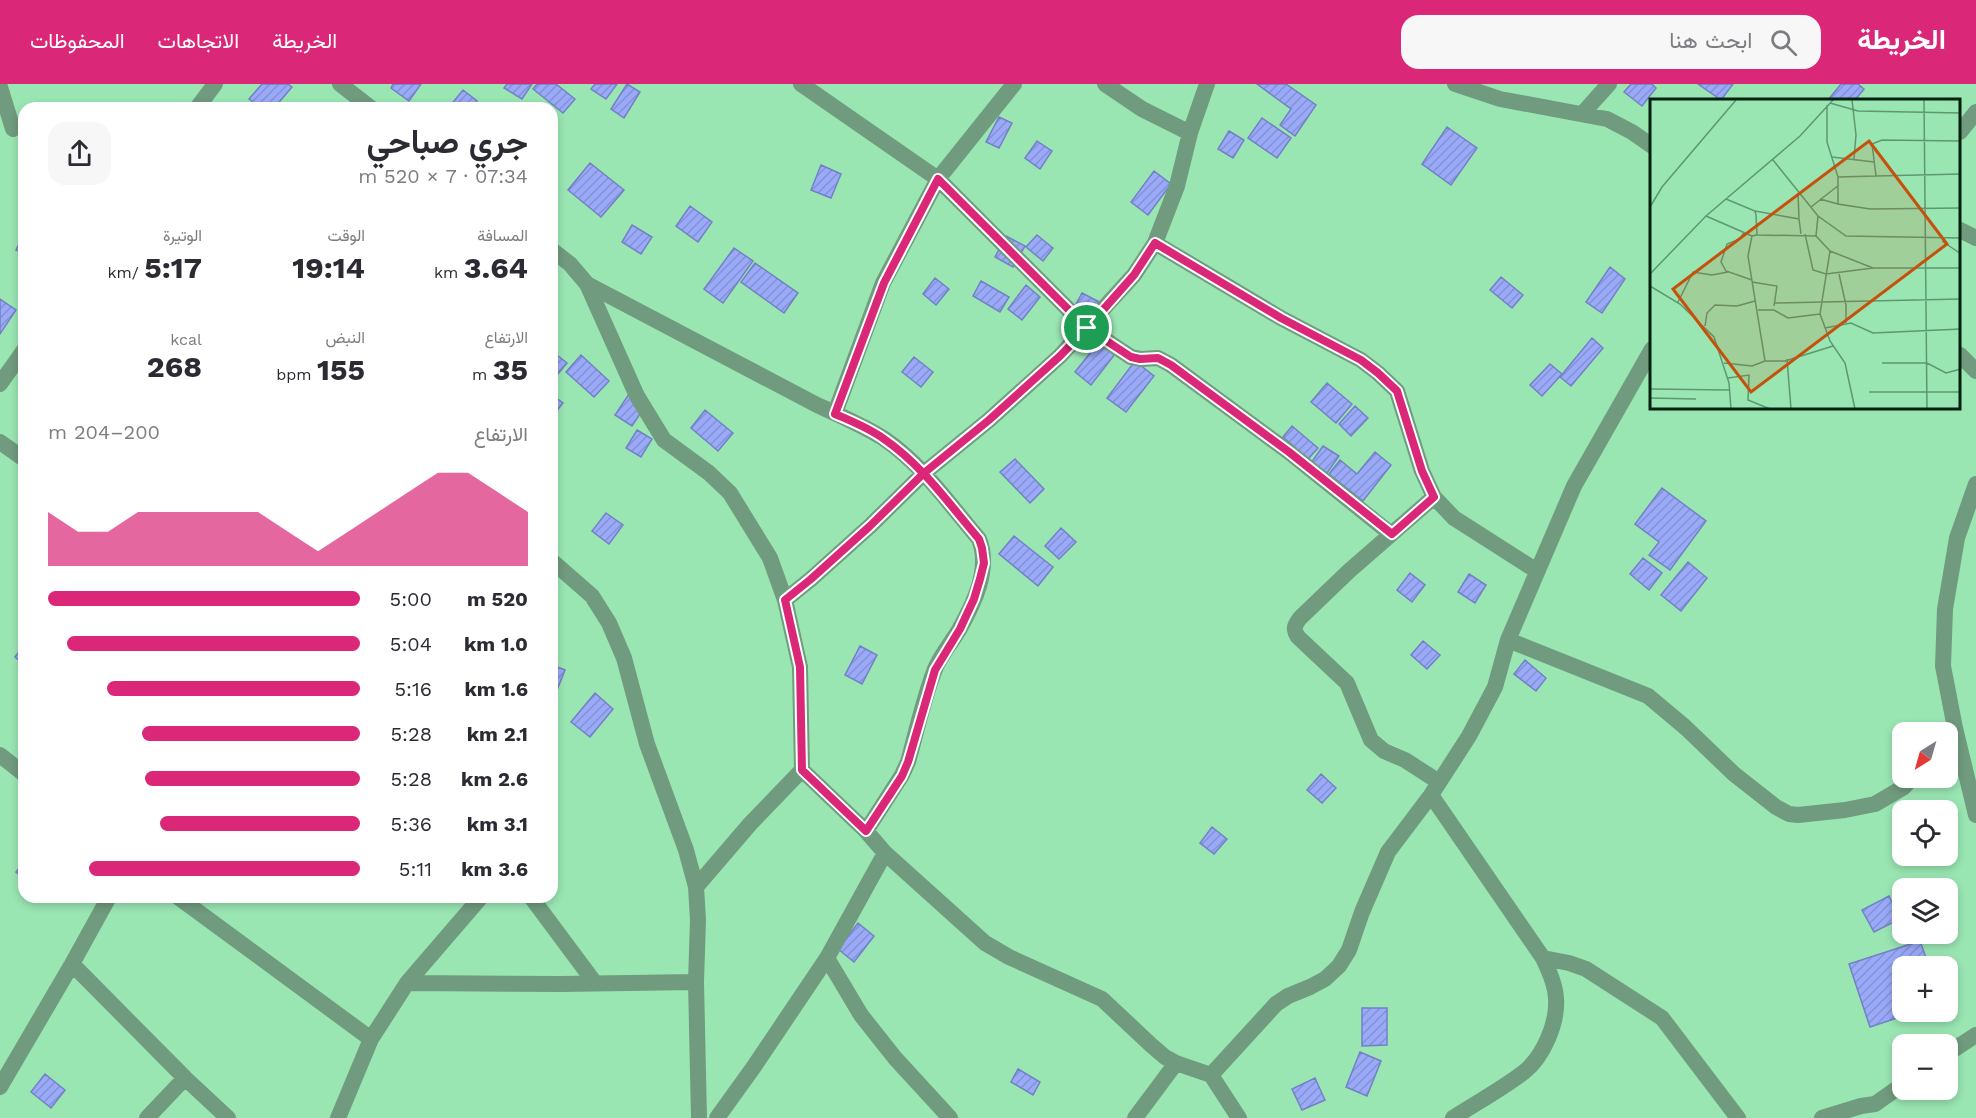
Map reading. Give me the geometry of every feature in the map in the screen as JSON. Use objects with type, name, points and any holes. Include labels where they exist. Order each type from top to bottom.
[{"type":"street","points":[[201,102],[215,84]]},
{"type":"street","points":[[340,84],[363,102]]},
{"type":"street","points":[[801,84],[938,179],[1087,328],[1131,357],[1158,358],[1171,365],[1289,452],[1392,534]]},
{"type":"street","points":[[835,414],[884,283],[938,179],[1014,84]]},
{"type":"street","points":[[1105,84],[1142,109],[1190,133]]},
{"type":"street","points":[[785,600],[870,526],[924,473],[989,420],[1060,356],[1134,275],[1155,243],[1177,186],[1190,133],[1207,84]]},
{"type":"street","points":[[1455,84],[1500,99],[1607,119],[1650,145]]},
{"type":"street","points":[[1583,113],[1609,84]]},
{"type":"street","points":[[0,87],[12,129]]},
{"type":"street","points":[[1961,130],[1976,112]]},
{"type":"street","points":[[1961,231],[1976,238]]},
{"type":"street","points":[[1155,243],[1281,318],[1361,360],[1378,373],[1397,391],[1422,471],[1434,497],[1454,518],[1537,571]]},
{"type":"street","points":[[558,255],[570,264],[587,284],[637,396],[664,440],[709,472],[730,493],[770,558],[785,600],[800,667],[802,770],[750,824],[696,887]]},
{"type":"street","points":[[587,284],[883,438],[924,473],[979,539],[984,563],[974,599],[960,629],[935,670],[902,776],[866,831]]},
{"type":"street","points":[[1210,1075],[1276,1004],[1325,979],[1339,966],[1349,950],[1362,912],[1388,852],[1435,789],[1469,736],[1495,687],[1508,640],[1574,486],[1650,353]]},
{"type":"street","points":[[1961,357],[1976,370]]},
{"type":"street","points":[[0,384],[18,358]]},
{"type":"street","points":[[0,442],[18,455]]},
{"type":"street","points":[[1950,722],[1943,666],[1946,609],[1957,538],[1976,484]]},
{"type":"street","points":[[1434,497],[1300,618],[1294,631],[1347,683],[1371,740],[1384,751],[1405,760],[1435,789],[1543,958],[1552,979],[1556,998],[1554,1018],[1539,1056],[1524,1072],[1453,1118]]},
{"type":"street","points":[[558,566],[592,597],[613,631],[624,658],[647,744],[686,850],[696,887],[699,1118]]},
{"type":"street","points":[[1508,640],[1648,696],[1685,727],[1734,774],[1776,807],[1789,814],[1845,810],[1875,804],[1902,788]]},
{"type":"street","points":[[0,755],[18,769]]},
{"type":"street","points":[[1958,756],[1976,815]]},
{"type":"street","points":[[802,770],[866,831],[885,853],[985,943],[1009,957],[1102,999],[1151,1045],[1176,1063],[1210,1075],[1239,1118]]},
{"type":"street","points":[[717,1118],[827,958],[885,853]]},
{"type":"street","points":[[0,1087],[106,903]]},
{"type":"street","points":[[186,903],[371,1039]]},
{"type":"street","points":[[338,1118],[371,1039],[407,983],[476,903]]},
{"type":"street","points":[[535,903],[595,983]]},
{"type":"street","points":[[827,958],[861,1015],[895,1058],[950,1118]]},
{"type":"street","points":[[1543,958],[1586,969],[1662,1018],[1738,1118]]},
{"type":"street","points":[[72,964],[228,1118]]},
{"type":"street","points":[[407,983],[696,982]]},
{"type":"street","points":[[1958,1047],[1976,1035]]},
{"type":"street","points":[[1134,1118],[1176,1063]]},
{"type":"street","points":[[147,1118],[185,1078]]},
{"type":"street","points":[[1822,1118],[1875,1104],[1892,1092]]},
{"type":"building","points":[[262,84],[288,84],[292,87],[279,102],[253,102],[249,99]]},
{"type":"building","points":[[393,84],[421,84],[409,101],[391,88]]},
{"type":"building","points":[[507,84],[532,84],[522,99],[504,88]]},
{"type":"building","points":[[537,84],[556,84],[575,99],[563,113],[558,109],[558,102],[549,102],[533,89]]},
{"type":"building","points":[[595,84],[617,84],[606,99],[591,89]]},
{"type":"building","points":[[627,84],[640,92],[624,118],[611,109]]},
{"type":"building","points":[[1257,84],[1286,84],[1316,105],[1295,136],[1280,125],[1291,109]]},
{"type":"building","points":[[1631,84],[1652,84],[1656,88],[1642,106],[1624,92]]},
{"type":"building","points":[[1698,84],[1733,84],[1720,99]]},
{"type":"building","points":[[1841,84],[1858,84],[1864,89],[1856,99],[1829,99]]},
{"type":"building","points":[[463,90],[477,101],[476,102],[453,102]]},
{"type":"building","points":[[999,117],[1012,123],[999,148],[986,142]]},
{"type":"building","points":[[1262,118],[1291,138],[1277,158],[1248,138]]},
{"type":"building","points":[[1447,127],[1477,148],[1451,185],[1422,164]]},
{"type":"building","points":[[1229,131],[1244,140],[1233,158],[1218,149]]},
{"type":"building","points":[[1037,141],[1052,151],[1040,169],[1025,158]]},
{"type":"building","points":[[590,163],[624,190],[601,217],[568,190]]},
{"type":"building","points":[[821,165],[841,174],[831,198],[811,190]]},
{"type":"building","points":[[1154,171],[1171,184],[1148,215],[1131,202]]},
{"type":"building","points":[[690,206],[712,222],[698,242],[676,226]]},
{"type":"building","points":[[632,225],[652,237],[641,254],[622,242]]},
{"type":"building","points":[[1037,235],[1053,248],[1043,261],[1026,247]]},
{"type":"building","points":[[1006,236],[1025,246],[1013,267],[995,257]]},
{"type":"building","points":[[734,248],[753,261],[723,303],[704,289]]},
{"type":"building","points":[[755,263],[798,293],[784,313],[741,282]]},
{"type":"building","points":[[1610,267],[1625,279],[1602,313],[1586,302]]},
{"type":"building","points":[[1501,277],[1523,295],[1512,308],[1490,290]]},
{"type":"building","points":[[935,278],[949,289],[936,305],[923,294]]},
{"type":"building","points":[[981,281],[1009,297],[1000,312],[973,296]]},
{"type":"building","points":[[1026,285],[1040,297],[1022,320],[1008,309]]},
{"type":"building","points":[[1082,293],[1111,308],[1103,323],[1074,308]]},
{"type":"building","points":[[0,299],[16,310],[0,334]]},
{"type":"building","points":[[1103,337],[1119,349],[1091,385],[1075,372]]},
{"type":"building","points":[[1592,338],[1603,348],[1571,386],[1560,377]]},
{"type":"building","points":[[581,355],[609,381],[594,397],[566,372]]},
{"type":"building","points":[[558,356],[567,363],[558,374]]},
{"type":"building","points":[[914,357],[933,372],[921,387],[902,372]]},
{"type":"building","points":[[1135,361],[1154,376],[1126,412],[1107,398]]},
{"type":"building","points":[[1550,364],[1562,374],[1542,396],[1530,385]]},
{"type":"building","points":[[1327,383],[1352,404],[1336,423],[1311,402]]},
{"type":"building","points":[[629,394],[646,405],[632,426],[615,415]]},
{"type":"building","points":[[558,399],[563,403],[558,409]]},
{"type":"building","points":[[1355,406],[1368,418],[1351,436],[1339,424]]},
{"type":"building","points":[[705,410],[733,433],[718,451],[691,428]]},
{"type":"building","points":[[1292,426],[1318,448],[1308,459],[1283,437]]},
{"type":"building","points":[[637,430],[652,439],[641,457],[626,448]]},
{"type":"building","points":[[1323,446],[1339,456],[1327,473],[1311,463]]},
{"type":"building","points":[[1375,452],[1391,465],[1363,501],[1329,474],[1340,460],[1357,474]]},
{"type":"building","points":[[1015,459],[1044,489],[1030,503],[1000,472]]},
{"type":"building","points":[[1662,488],[1706,521],[1670,570],[1649,555],[1659,542],[1635,524]]},
{"type":"building","points":[[606,513],[623,525],[609,544],[592,531]]},
{"type":"building","points":[[1061,528],[1076,542],[1059,559],[1045,546]]},
{"type":"building","points":[[1014,536],[1053,567],[1038,586],[999,554]]},
{"type":"building","points":[[1643,558],[1662,573],[1649,590],[1630,574]]},
{"type":"building","points":[[1688,562],[1707,578],[1681,611],[1661,595]]},
{"type":"building","points":[[1410,573],[1425,585],[1412,602],[1397,590]]},
{"type":"building","points":[[1469,574],[1486,585],[1475,603],[1458,592]]},
{"type":"building","points":[[1423,641],[1440,655],[1427,669],[1411,655]]},
{"type":"building","points":[[860,646],[877,655],[862,684],[845,675]]},
{"type":"building","points":[[1525,660],[1546,678],[1536,691],[1514,674]]},
{"type":"building","points":[[558,667],[565,670],[558,688]]},
{"type":"building","points":[[595,693],[613,709],[590,737],[571,722]]},
{"type":"building","points":[[1321,774],[1336,788],[1322,803],[1307,790]]},
{"type":"building","points":[[1212,827],[1227,839],[1214,854],[1200,843]]},
{"type":"building","points":[[1889,896],[1892,902],[1892,923],[1874,932],[1862,910]]},
{"type":"building","points":[[858,923],[874,936],[854,962],[838,949]]},
{"type":"building","points":[[1911,944],[1921,944],[1925,956],[1892,956],[1892,1020],[1870,1027],[1849,964]]},
{"type":"building","points":[[1362,1008],[1387,1008],[1387,1045],[1362,1046]]},
{"type":"building","points":[[1360,1052],[1381,1061],[1367,1096],[1346,1087]]},
{"type":"building","points":[[1018,1069],[1040,1082],[1033,1095],[1011,1082]]},
{"type":"building","points":[[45,1074],[65,1090],[51,1108],[31,1092]]},
{"type":"building","points":[[1315,1078],[1325,1100],[1302,1110],[1292,1089]]},
{"type":"route","points":[[1087,328],[1060,356],[989,420],[924,473],[870,526],[785,600],[800,667],[802,770],[866,831],[902,776],[935,670],[960,629],[974,599],[984,563],[979,539],[924,473],[883,438],[835,414],[884,283],[938,179],[1087,328],[1134,275],[1155,243],[1281,318],[1361,360],[1397,391],[1422,471],[1434,497],[1392,534],[1289,452],[1171,365],[1158,358],[1131,357],[1087,328]]}]
